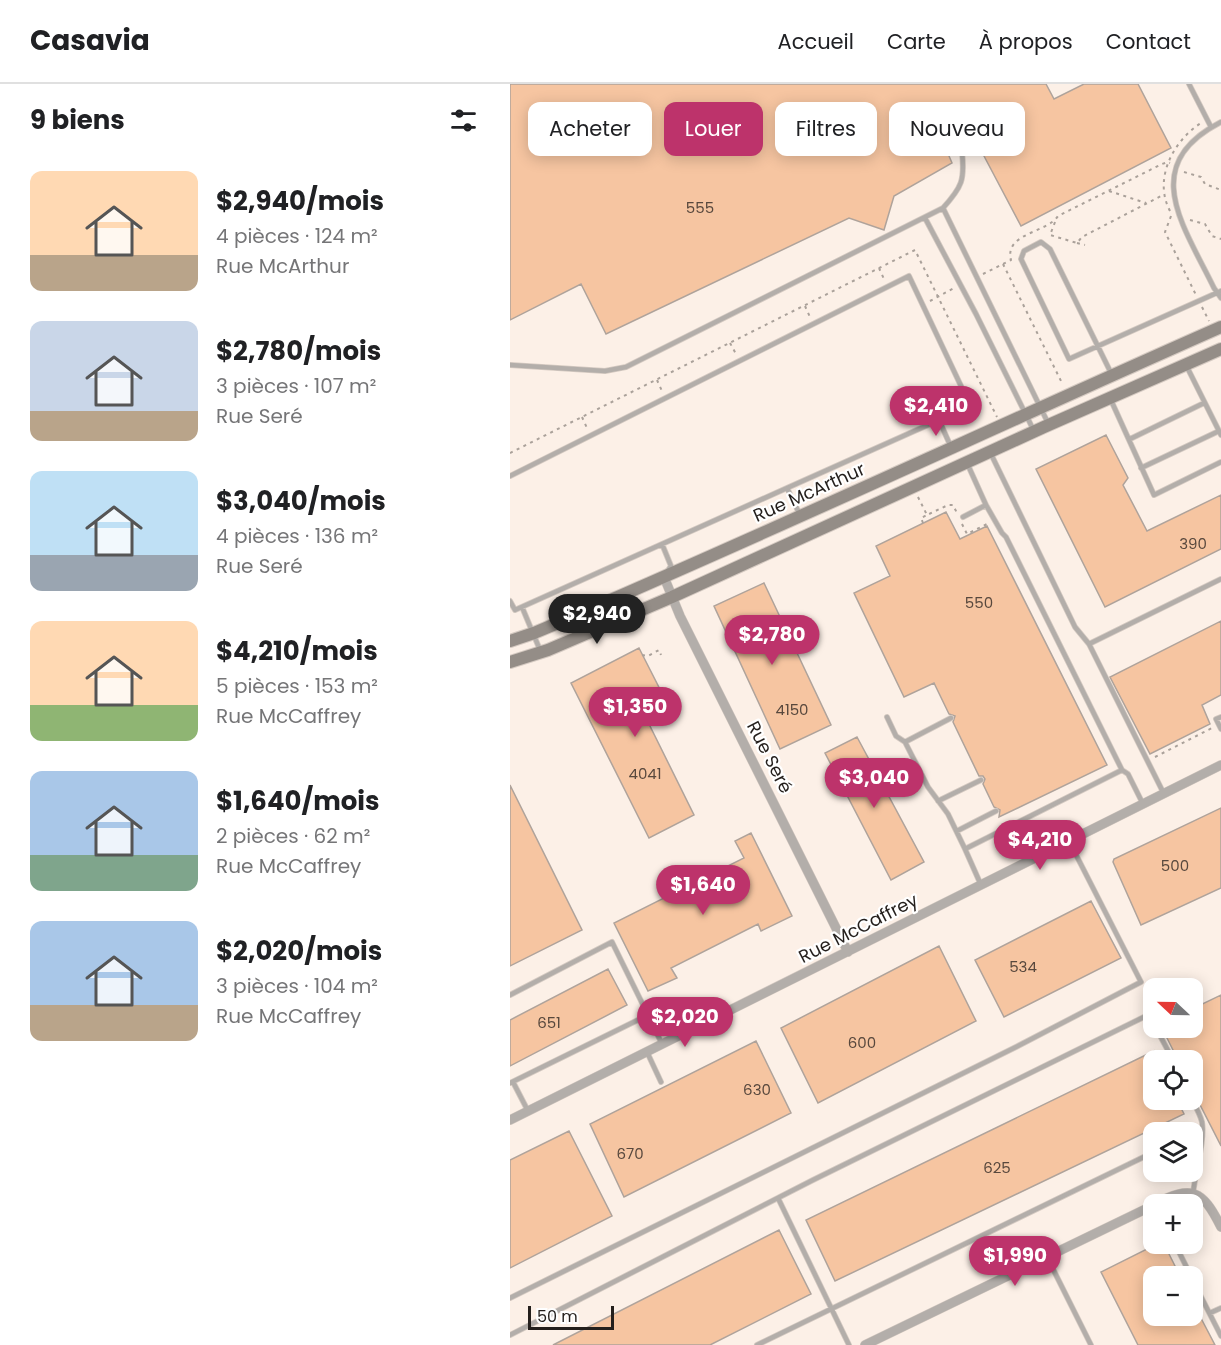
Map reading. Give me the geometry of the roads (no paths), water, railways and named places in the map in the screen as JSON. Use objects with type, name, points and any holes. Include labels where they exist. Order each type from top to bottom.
[{"type":"street","name":"Rue McArthur","points":[[510,641],[534,633],[664,577],[1112,375],[1216,325]]},
{"type":"street","points":[[510,662],[541,652],[672,597],[1221,349]]},
{"type":"street","name":"Rue Seré","points":[[664,577],[848,952]]},
{"type":"street","name":"Rue McCaffrey","points":[[510,1120],[1221,765]]},
{"type":"street","points":[[1203,1200],[1209,1204],[1221,1227]]},
{"type":"street","points":[[865,1345],[1143,1209]]},
{"type":"lane","points":[[1189,84],[1211,127]]},
{"type":"lane","points":[[1112,375],[1098,347],[1048,246],[1041,242],[1021,254],[1021,259],[1069,359],[1098,347],[1220,294],[1214,288],[1179,214],[1173,186],[1175,170],[1183,152],[1192,140],[1221,122]]},
{"type":"lane","points":[[510,365],[605,371],[626,367],[943,208],[957,193],[963,181],[962,156]]},
{"type":"lane","points":[[943,208],[1049,425]]},
{"type":"lane","points":[[925,218],[976,314],[1034,432]]},
{"type":"lane","points":[[510,476],[909,276],[970,405],[515,610],[510,601]]},
{"type":"lane","points":[[1141,468],[1220,433],[1186,365]]},
{"type":"lane","points":[[1110,398],[1155,495],[1221,462]]},
{"type":"lane","points":[[1130,439],[1204,403]]},
{"type":"lane","points":[[939,420],[951,447]]},
{"type":"lane","points":[[990,452],[1075,627],[1089,644],[1164,794]]},
{"type":"lane","points":[[967,463],[986,505],[1006,537],[1122,770],[1128,774],[1143,804]]},
{"type":"lane","points":[[787,488],[800,516]]},
{"type":"lane","points":[[963,517],[986,505]]},
{"type":"lane","points":[[662,544],[671,566],[664,577]]},
{"type":"lane","points":[[1089,644],[1221,579]]},
{"type":"lane","points":[[522,607],[541,652]]},
{"type":"lane","points":[[887,717],[896,736],[904,742],[928,787],[948,814],[981,885]]},
{"type":"lane","points":[[1221,717],[1216,719],[1221,729]]},
{"type":"lane","points":[[904,742],[951,718]]},
{"type":"lane","points":[[965,849],[1122,770]]},
{"type":"lane","points":[[938,801],[981,780]]},
{"type":"lane","points":[[957,831],[996,811]]},
{"type":"lane","points":[[510,1298],[1141,982],[1069,841]]},
{"type":"lane","points":[[510,995],[612,942],[662,1045]]},
{"type":"lane","points":[[528,1112],[511,1083],[648,1014]]},
{"type":"lane","points":[[510,1335],[778,1198],[1143,1017]]},
{"type":"lane","points":[[647,1052],[661,1082]]},
{"type":"lane","points":[[757,1345],[1143,1157]]},
{"type":"lane","points":[[1193,1194],[1194,1182]]},
{"type":"lane","points":[[778,1198],[849,1345]]},
{"type":"lane","points":[[1047,1257],[1091,1345]]},
{"type":"lane","points":[[1203,1299],[1221,1336]]},
{"type":"lane","points":[[1210,1313],[1221,1308]]}]
